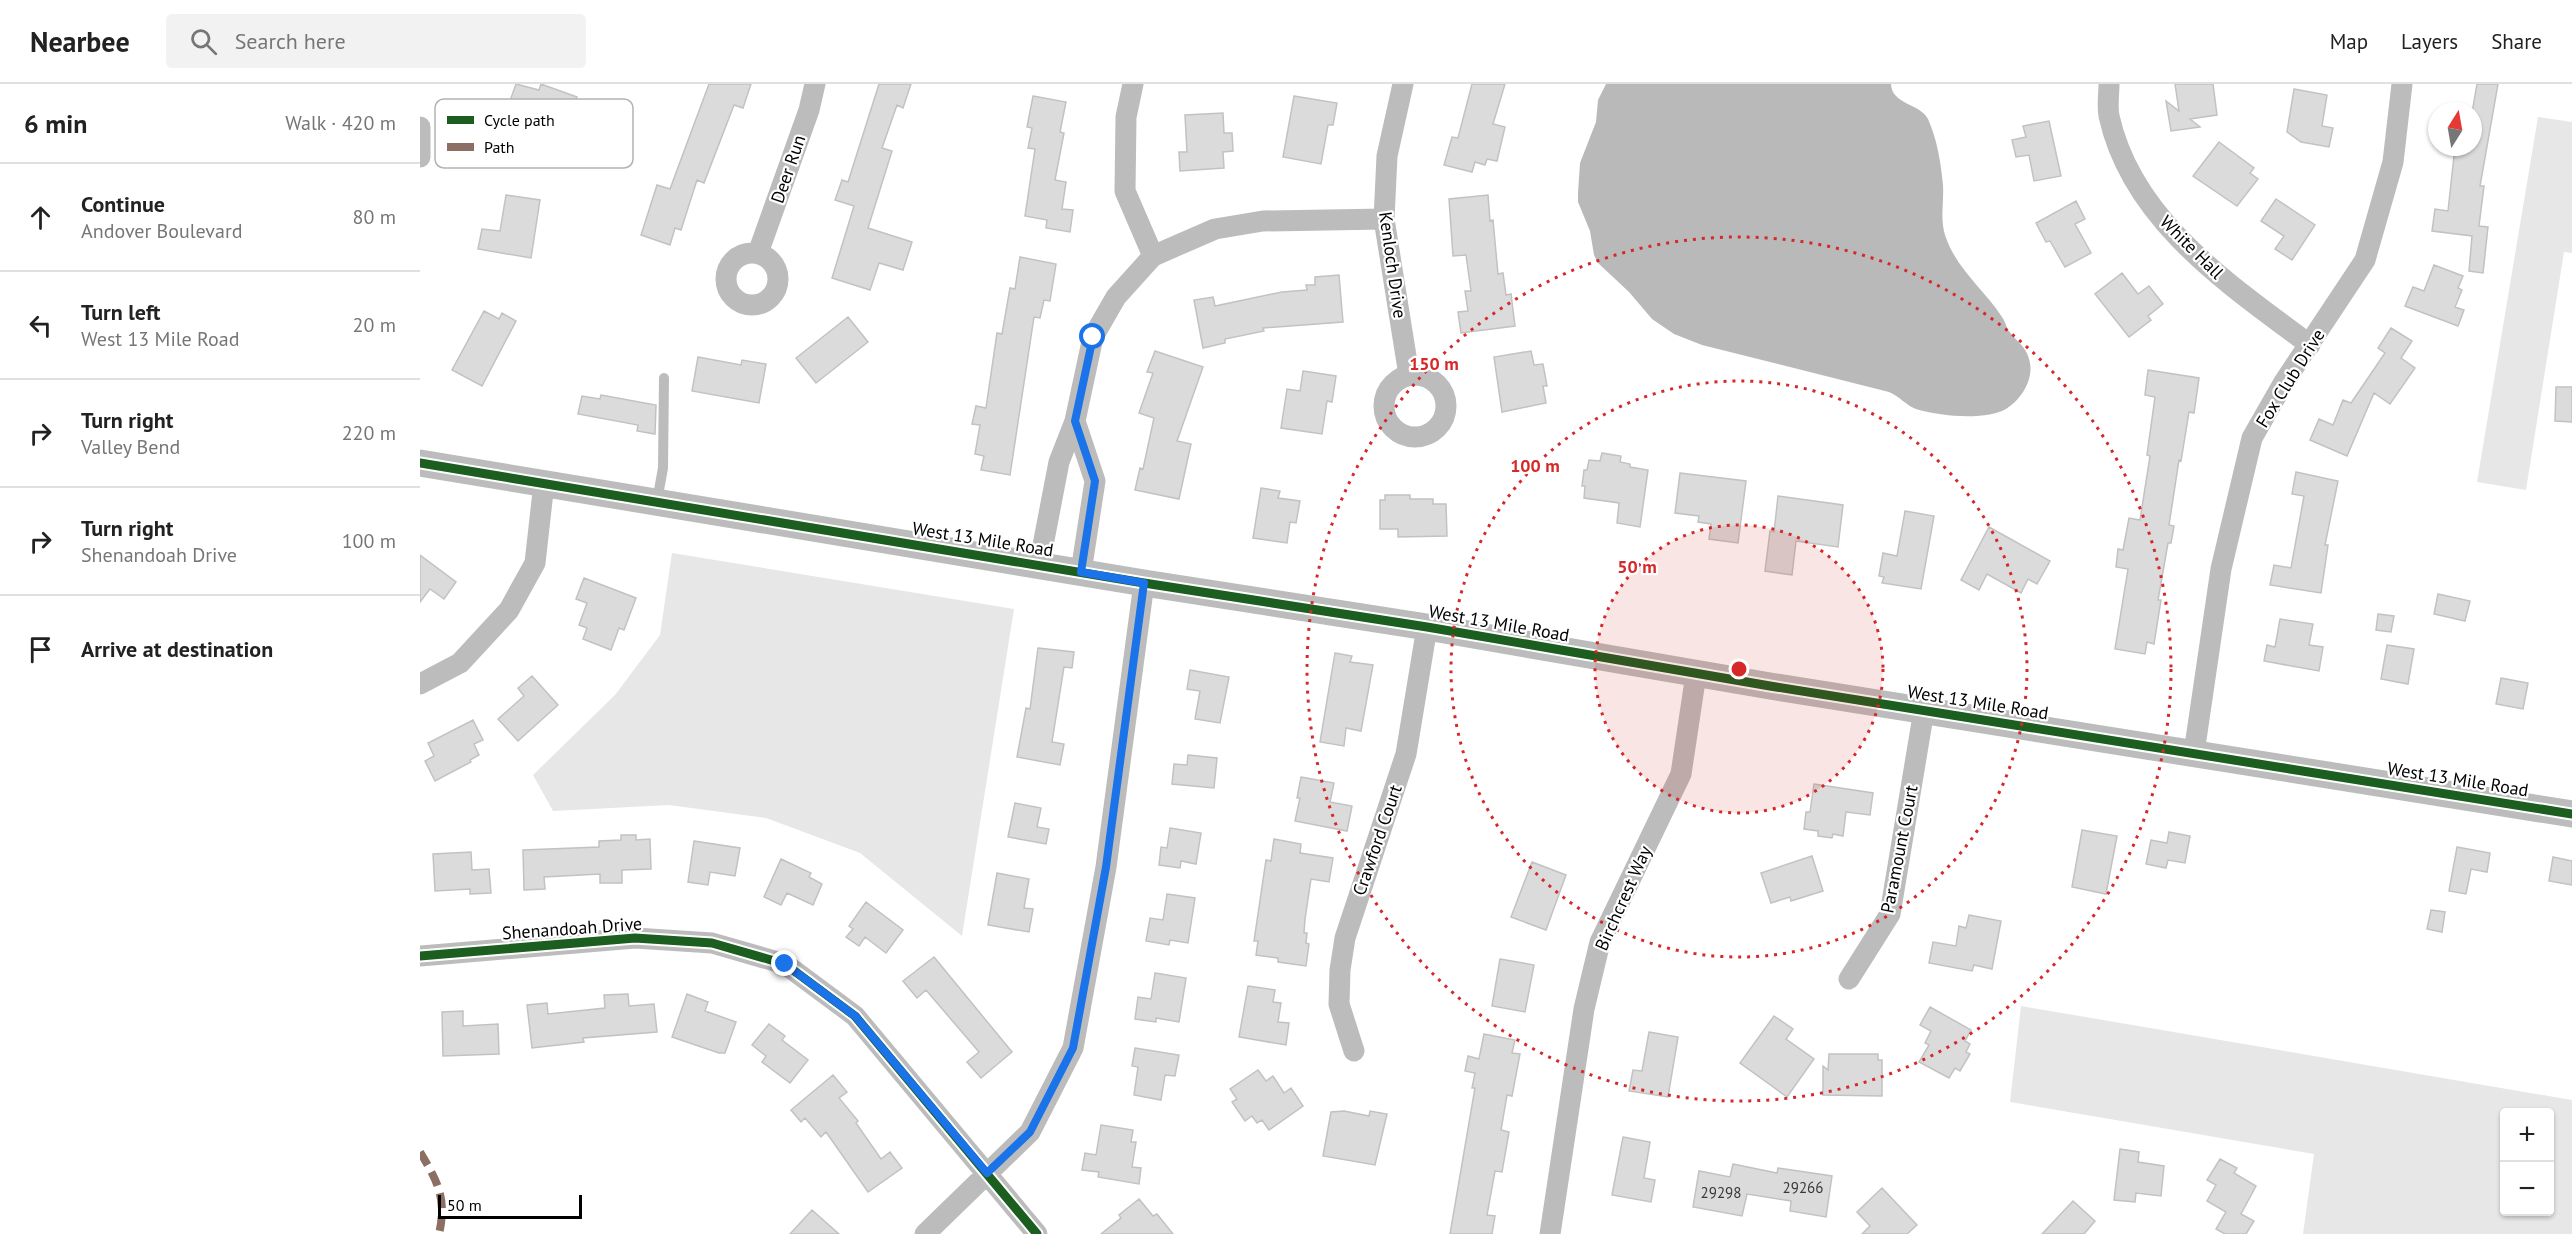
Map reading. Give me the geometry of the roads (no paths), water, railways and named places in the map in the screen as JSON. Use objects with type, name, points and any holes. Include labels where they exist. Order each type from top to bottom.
[{"type":"street","name":"Deer Run","points":[[758,254],[809,110],[815,84]]},
{"type":"street","points":[[1133,84],[1126,117],[1125,191],[1153,256]]},
{"type":"street","name":"Kenloch Drive","points":[[1403,84],[1387,156],[1384,219],[1409,375]]},
{"type":"street","name":"White Hall","points":[[2109,84],[2109,115],[2127,167],[2162,221],[2218,276],[2310,345]]},
{"type":"street","name":"Fox Club Drive","points":[[2194,753],[2221,569],[2252,438],[2284,381],[2365,260],[2393,162],[2402,84]]},
{"type":"street","points":[[420,127],[420,157]]},
{"type":"street","points":[[1040,566],[1059,462],[1075,421],[1093,337],[1116,297],[1153,256],[1215,229],[1244,224],[1263,221],[1384,219]]},
{"type":"street","points":[[1075,421],[1095,481],[1081,572]]},
{"type":"street","name":"West 13 Mile Road","points":[[420,463],[1144,583],[1427,627],[1696,674],[2572,814]]},
{"type":"street","points":[[420,684],[460,663],[509,610],[535,563],[544,483]]},
{"type":"street","points":[[925,1234],[1030,1132],[1073,1048],[1106,867],[1144,583]]},
{"type":"street","name":"Crawford Court","points":[[1353,1051],[1339,1004],[1340,970],[1345,938],[1406,754],[1427,627]]},
{"type":"street","name":"Birchcrest Way","points":[[1550,1234],[1584,1009],[1600,942],[1681,774],[1696,674]]},
{"type":"street","name":"Paramount Court","points":[[1849,979],[1890,914],[1924,710]]},
{"type":"street","name":"Shenandoah Drive","points":[[420,956],[635,938],[712,944],[785,964],[855,1016],[1037,1234]]},
{"type":"lane","points":[[657,502],[663,468],[663,378]]}]
